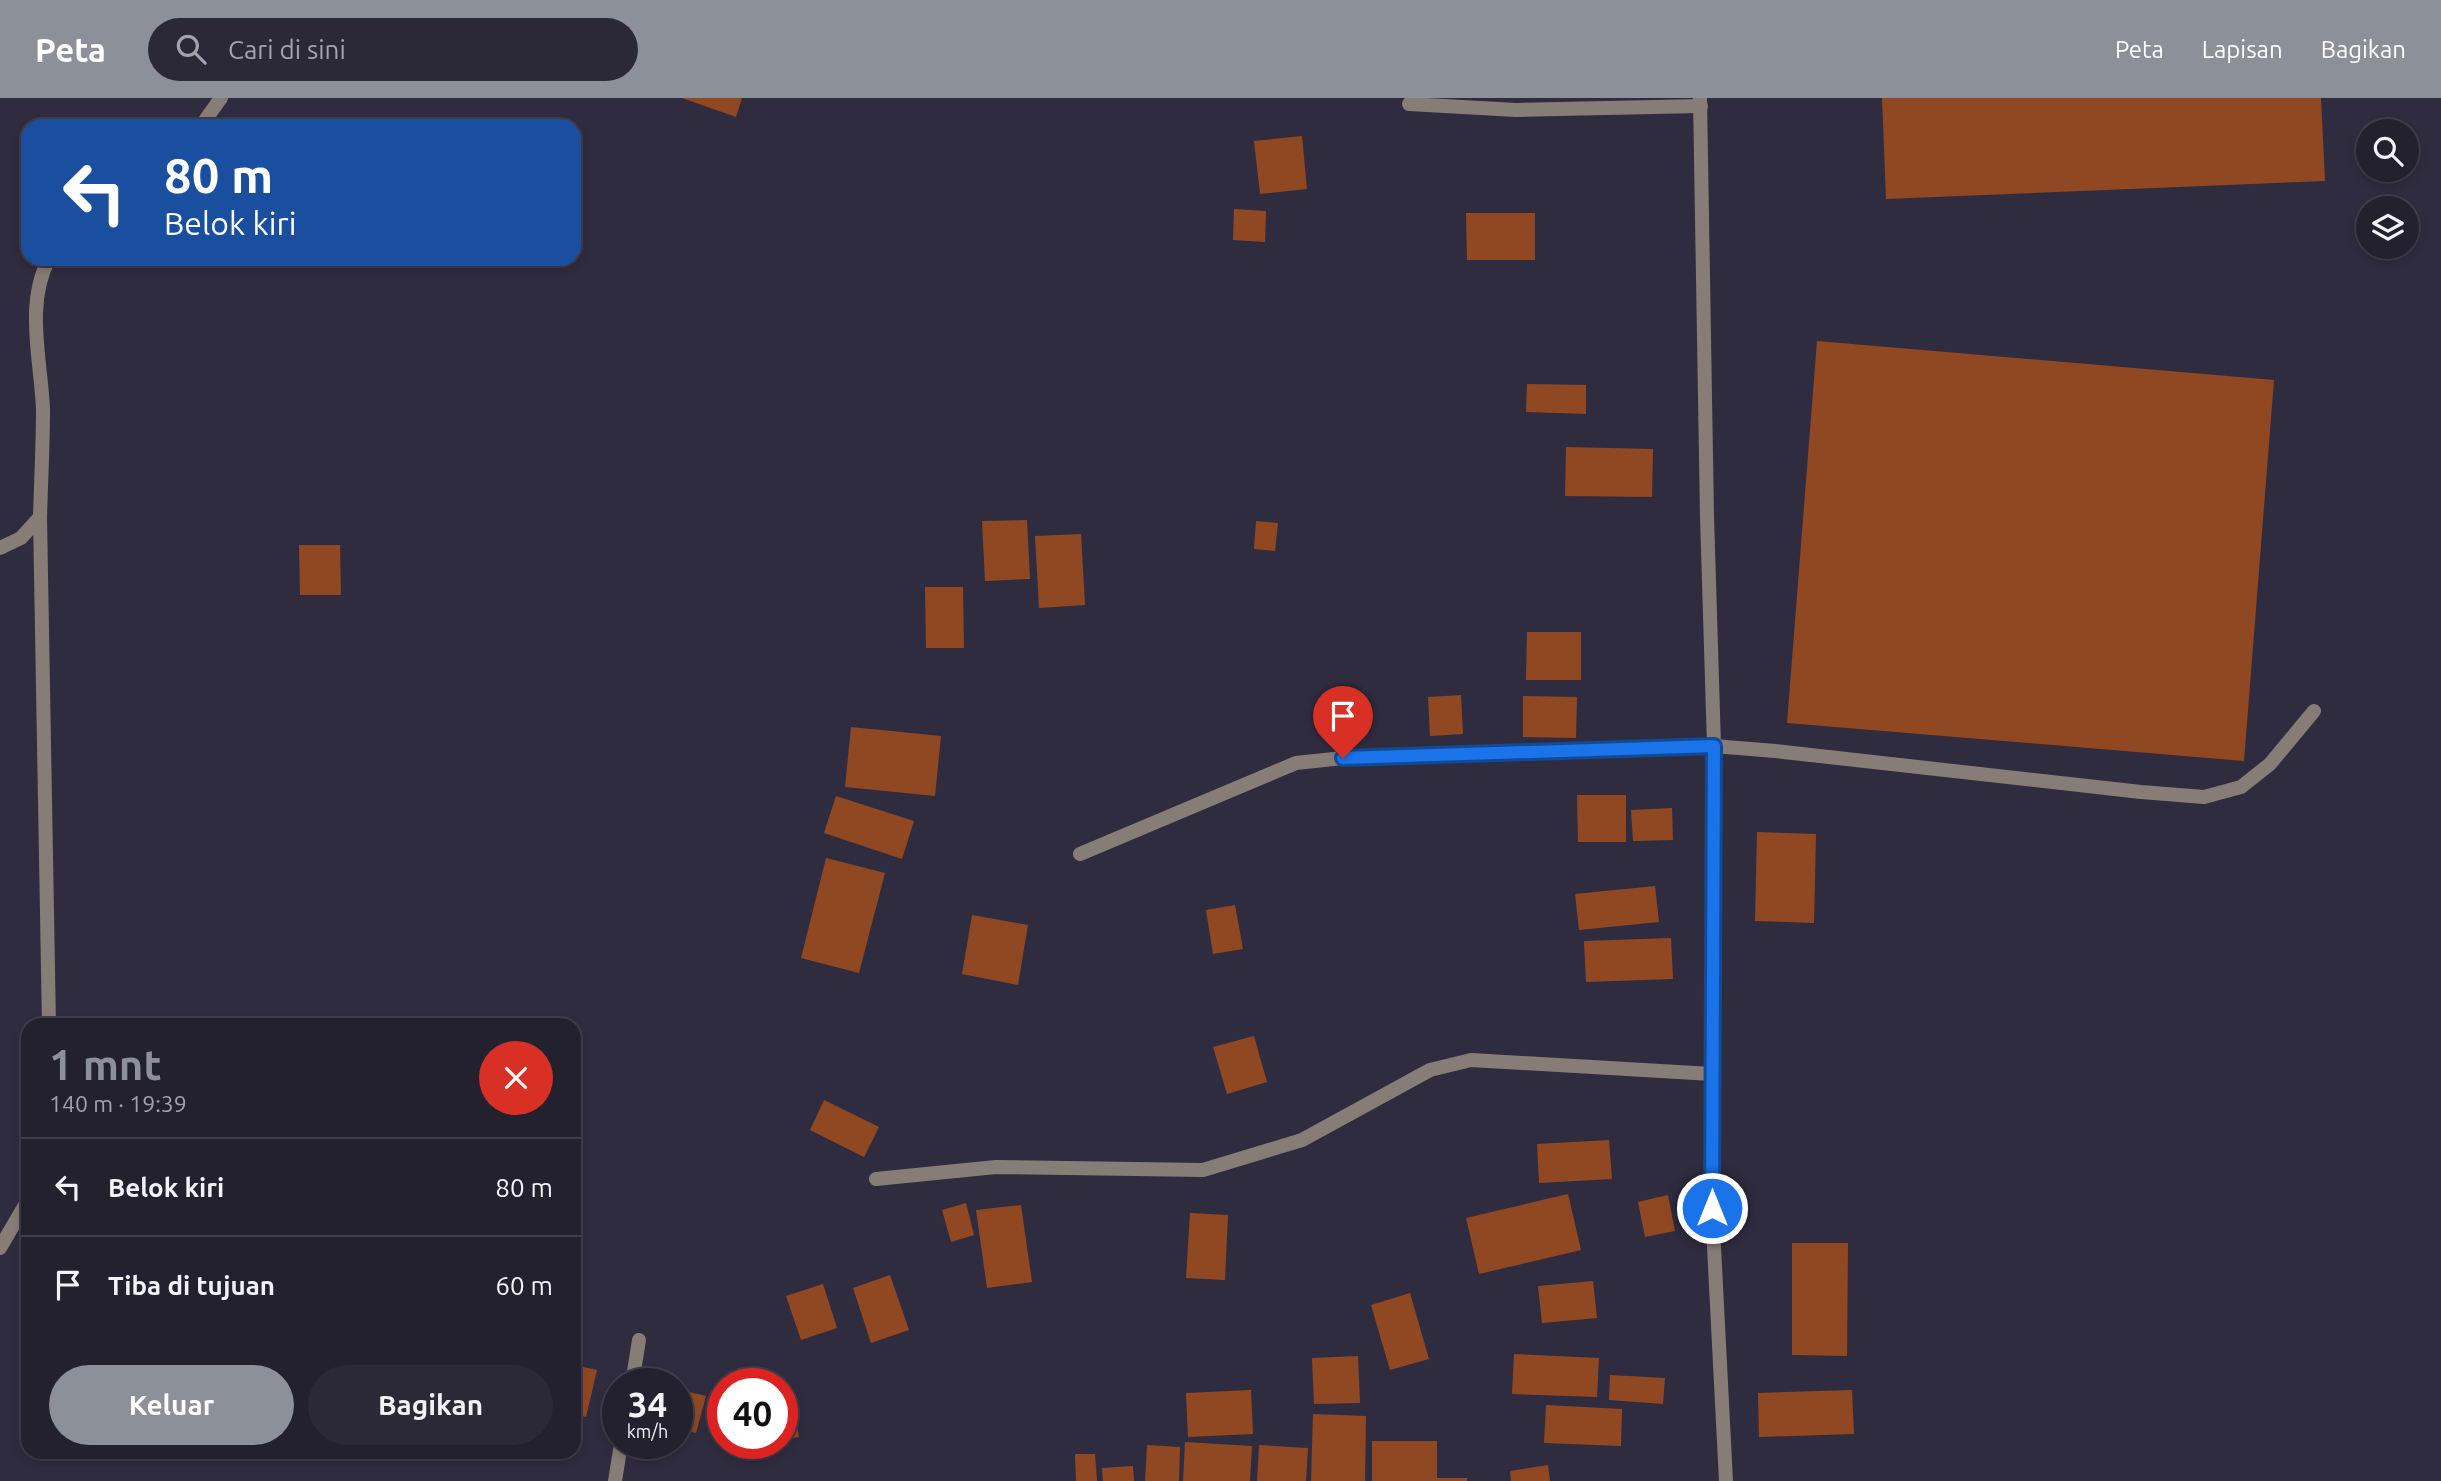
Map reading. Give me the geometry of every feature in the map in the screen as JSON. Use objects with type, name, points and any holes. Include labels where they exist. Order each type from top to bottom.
[{"type":"street","points":[[206,119],[221,98]]},
{"type":"street","points":[[1409,104],[1516,110],[1700,102],[1714,746],[1712,1208],[1726,1481]]},
{"type":"street","points":[[46,266],[38,299],[43,442],[40,517],[49,1018]]},
{"type":"street","points":[[0,548],[21,538],[40,517]]},
{"type":"street","points":[[1080,854],[1296,763],[1343,758],[1714,746],[2204,797],[2241,787],[2270,764],[2314,711]]},
{"type":"street","points":[[876,1179],[996,1167],[1203,1170],[1302,1140],[1430,1070],[1471,1060],[1712,1074]]},
{"type":"street","points":[[0,1248],[21,1212]]},
{"type":"street","points":[[635,1368],[639,1340]]},
{"type":"street","points":[[615,1481],[619,1459]]},
{"type":"building","points":[[682,98],[742,98],[736,117]]},
{"type":"building","points":[[1882,98],[2321,98],[2325,181],[1886,199]]},
{"type":"building","points":[[1302,136],[1307,189],[1260,194],[1254,141]]},
{"type":"building","points":[[1234,209],[1266,211],[1265,242],[1233,240]]},
{"type":"building","points":[[1466,213],[1535,213],[1535,260],[1467,260]]},
{"type":"building","points":[[1817,341],[2274,380],[2244,761],[1787,723]]},
{"type":"building","points":[[1527,384],[1586,385],[1586,414],[1526,412]]},
{"type":"building","points":[[1566,447],[1653,449],[1652,497],[1565,496]]},
{"type":"building","points":[[1027,520],[1030,579],[985,581],[982,521]]},
{"type":"building","points":[[1256,521],[1278,523],[1275,551],[1254,549]]},
{"type":"building","points":[[1081,534],[1085,605],[1039,608],[1035,536]]},
{"type":"building","points":[[299,545],[340,545],[341,595],[300,595]]},
{"type":"building","points":[[925,587],[963,587],[964,648],[926,648]]},
{"type":"building","points":[[1527,632],[1581,632],[1581,680],[1526,680]]},
{"type":"building","points":[[1461,695],[1463,734],[1430,736],[1428,697]]},
{"type":"building","points":[[1523,696],[1577,697],[1576,738],[1523,737]]},
{"type":"building","points":[[851,727],[941,736],[935,796],[845,787]]},
{"type":"building","points":[[1577,795],[1626,795],[1626,842],[1578,842]]},
{"type":"building","points":[[836,796],[914,821],[902,859],[824,833]]},
{"type":"building","points":[[1672,808],[1673,840],[1633,841],[1631,810]]},
{"type":"building","points":[[1757,832],[1816,834],[1814,923],[1755,921]]},
{"type":"building","points":[[826,858],[885,873],[859,973],[801,958]]},
{"type":"building","points":[[1655,886],[1659,922],[1579,930],[1575,894]]},
{"type":"building","points":[[1235,905],[1243,949],[1213,954],[1206,910]]},
{"type":"building","points":[[972,915],[1028,925],[1018,985],[962,974]]},
{"type":"building","points":[[1671,938],[1673,979],[1586,982],[1584,941]]},
{"type":"building","points":[[1254,1036],[1267,1082],[1227,1094],[1213,1047]]},
{"type":"building","points":[[824,1100],[879,1127],[864,1157],[810,1130]]},
{"type":"building","points":[[1609,1140],[1612,1179],[1539,1183],[1537,1144]]},
{"type":"building","points":[[1568,1194],[1581,1250],[1479,1274],[1466,1218]]},
{"type":"building","points":[[1668,1195],[1675,1231],[1645,1237],[1638,1202]]},
{"type":"building","points":[[966,1203],[974,1235],[951,1242],[942,1210]]},
{"type":"building","points":[[1021,1205],[1032,1282],[987,1288],[976,1210]]},
{"type":"building","points":[[1190,1213],[1228,1215],[1225,1280],[1186,1278]]},
{"type":"building","points":[[1792,1243],[1848,1243],[1847,1356],[1792,1355]]},
{"type":"building","points":[[890,1275],[909,1330],[871,1343],[853,1288]]},
{"type":"building","points":[[1593,1281],[1597,1318],[1542,1323],[1538,1286]]},
{"type":"building","points":[[823,1284],[837,1328],[801,1340],[786,1296]]},
{"type":"building","points":[[1410,1293],[1429,1359],[1390,1370],[1371,1305]]},
{"type":"building","points":[[1514,1354],[1599,1358],[1597,1397],[1512,1394]]},
{"type":"building","points":[[1358,1356],[1360,1403],[1314,1404],[1312,1358]]},
{"type":"building","points":[[581,1367],[597,1370],[586,1417],[581,1416]]},
{"type":"building","points":[[1610,1375],[1665,1378],[1663,1404],[1609,1400]]},
{"type":"building","points":[[1251,1390],[1253,1434],[1188,1437],[1186,1393]]},
{"type":"building","points":[[1852,1390],[1854,1434],[1759,1437],[1758,1393]]},
{"type":"building","points":[[693,1393],[706,1396],[696,1433],[693,1432]]},
{"type":"building","points":[[1546,1405],[1622,1409],[1621,1446],[1544,1443]]},
{"type":"building","points":[[1313,1414],[1366,1416],[1365,1481],[1311,1481]]},
{"type":"building","points":[[1372,1441],[1437,1441],[1437,1478],[1467,1478],[1467,1481],[1372,1481]]},
{"type":"building","points":[[1185,1442],[1252,1446],[1250,1481],[1183,1481]]},
{"type":"building","points":[[1147,1445],[1180,1447],[1179,1481],[1145,1481]]},
{"type":"building","points":[[1259,1445],[1308,1448],[1306,1481],[1257,1481]]},
{"type":"building","points":[[1075,1454],[1095,1454],[1097,1481],[1076,1481]]},
{"type":"building","points":[[1548,1465],[1550,1481],[1511,1481],[1510,1471]]},
{"type":"building","points":[[1133,1466],[1134,1481],[1103,1481],[1102,1468]]},
{"type":"route","points":[[1343,758],[1714,746],[1712,1208]]}]
